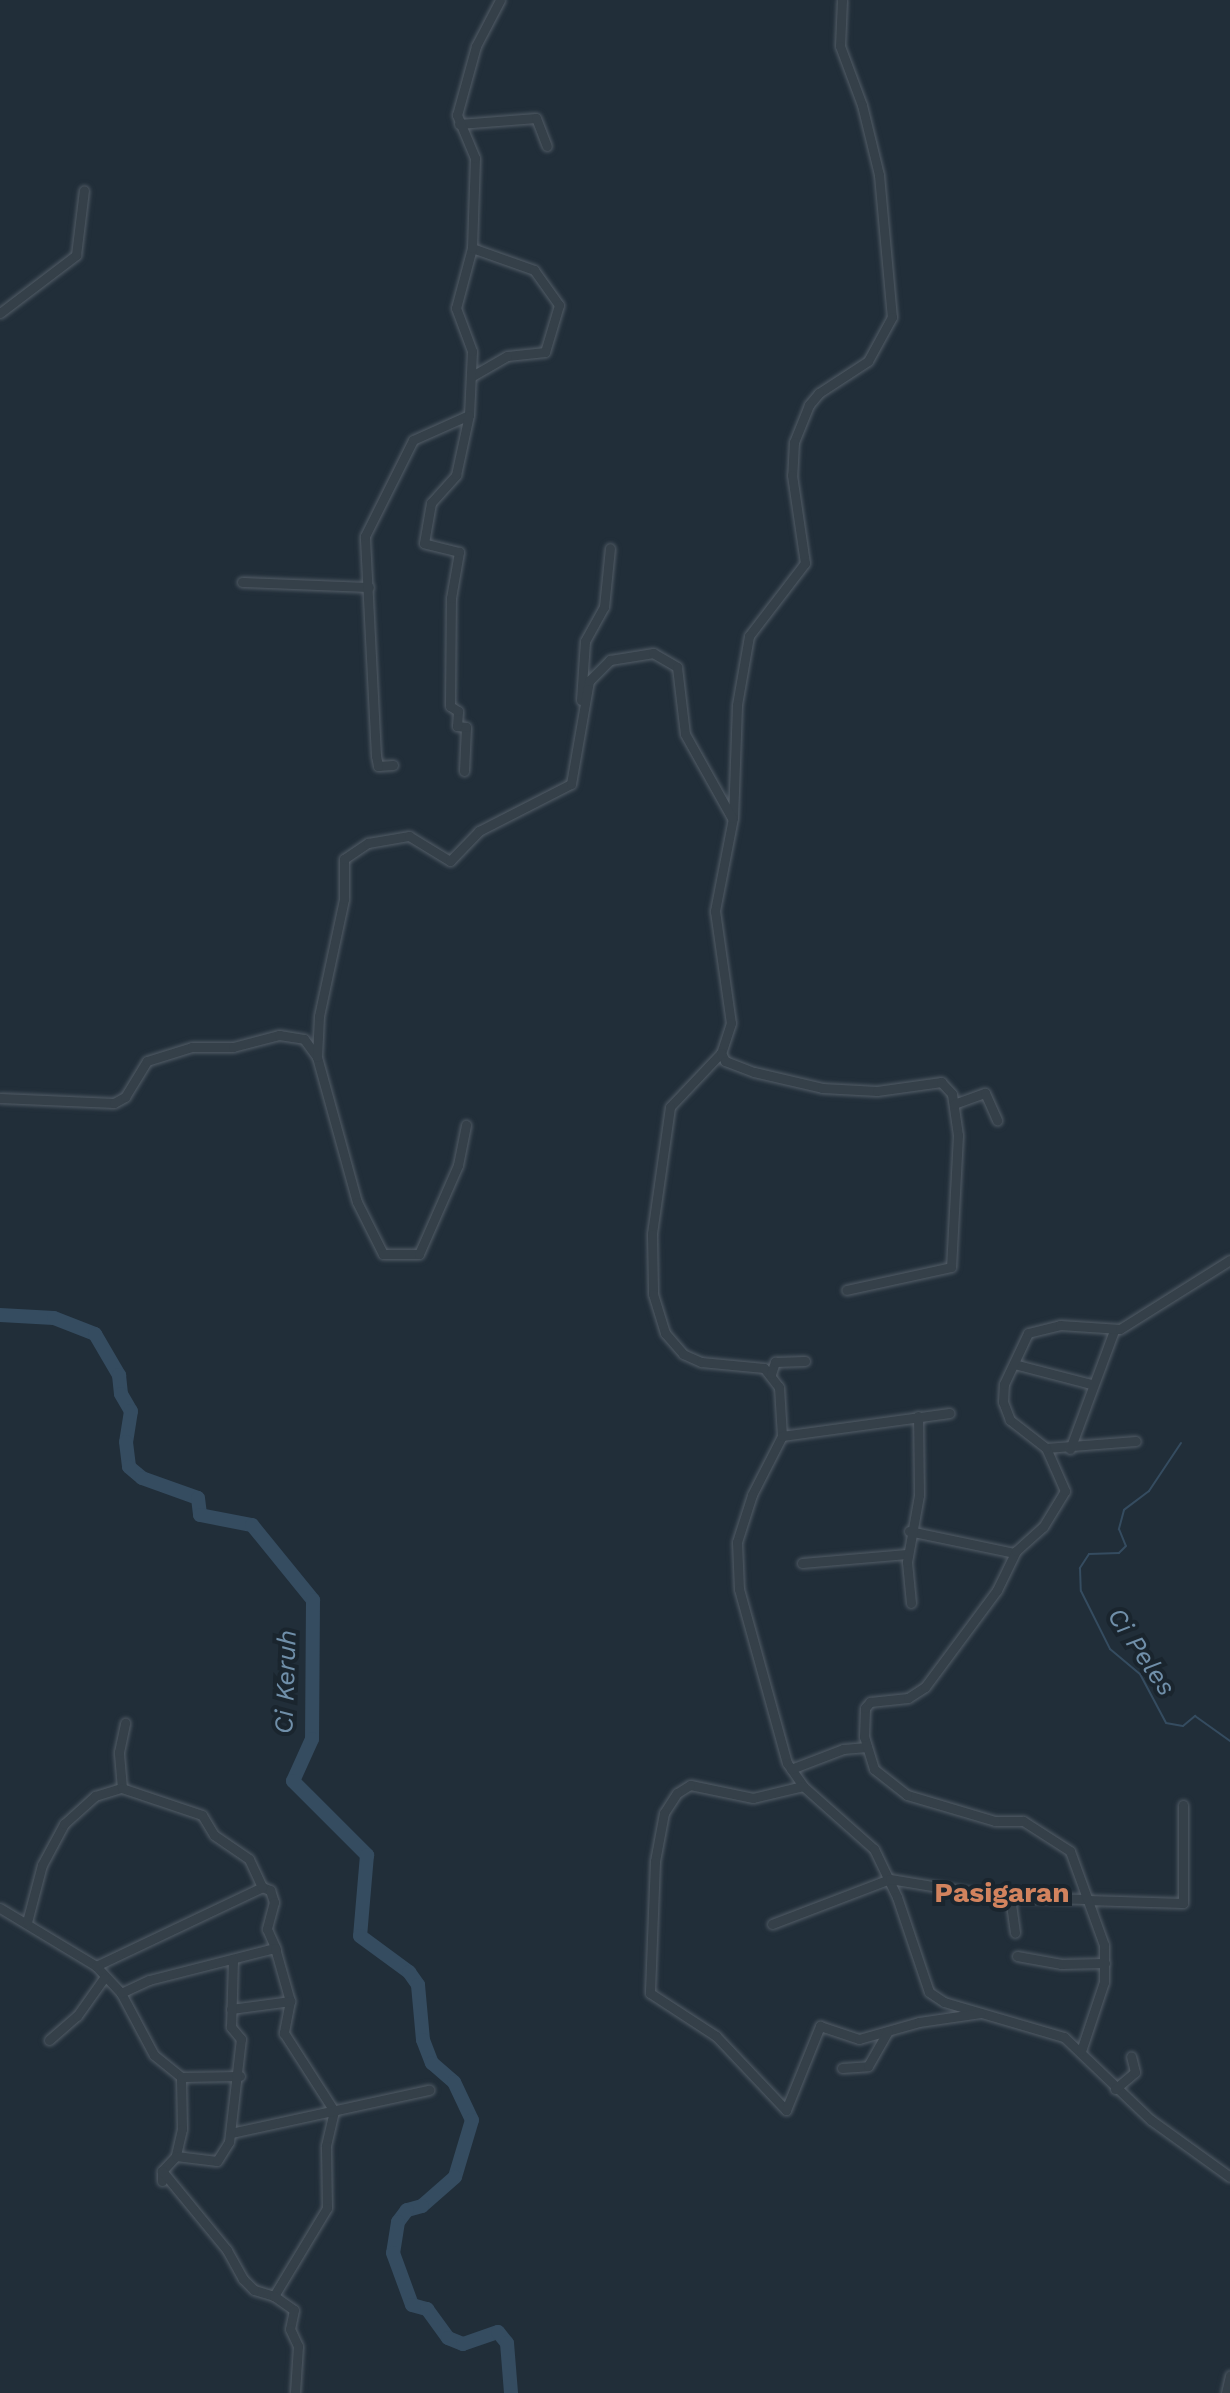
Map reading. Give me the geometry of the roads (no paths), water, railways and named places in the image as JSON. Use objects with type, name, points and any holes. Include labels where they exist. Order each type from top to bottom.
[{"type":"street","points":[[464,771],[466,727],[457,726],[458,711],[450,706],[451,598],[459,552],[424,543],[431,503],[456,475],[469,415],[472,351],[456,308],[472,248],[475,158],[459,124],[476,46],[500,0]]},
{"type":"street","points":[[842,0],[838,35],[879,175],[892,317],[868,361],[819,393],[794,442],[792,475],[805,563],[749,636],[737,705],[733,818],[715,911],[731,1023],[721,1053],[670,1107],[652,1234],[653,1294],[665,1333],[683,1354],[701,1362],[757,1366],[771,1374],[779,1387],[782,1436],[752,1495],[734,1553],[758,1662],[791,1769],[803,1786],[869,1843],[890,1879],[929,1992],[944,2002],[1053,2032],[1081,2051],[1115,2089],[1229,2175]]},
{"type":"street","points":[[459,124],[537,119],[547,146]]},
{"type":"street","points":[[1,310],[30,295],[76,255],[84,190]]},
{"type":"street","points":[[472,248],[534,270],[559,305],[545,352],[507,356],[473,376]]},
{"type":"street","points":[[393,765],[378,766],[376,756],[366,531],[402,471],[413,440],[469,415]]},
{"type":"street","points":[[466,1125],[458,1165],[419,1254],[383,1254],[357,1202],[317,1057],[319,1016],[344,899],[344,859],[368,843],[409,836],[450,861],[479,831],[571,784],[576,767],[582,708],[585,641],[604,607],[610,548]]},
{"type":"street","points":[[242,582],[369,587]]},
{"type":"street","points":[[582,708],[589,681],[610,660],[653,653],[677,667],[685,734],[733,818]]},
{"type":"street","points":[[0,1098],[114,1103],[125,1097],[147,1061],[192,1047],[233,1047],[279,1035],[304,1039],[317,1057]]},
{"type":"street","points":[[721,1053],[725,1061],[754,1072],[822,1088],[877,1091],[941,1082],[954,1104],[958,1135],[951,1267],[846,1290]]},
{"type":"street","points":[[954,1104],[985,1093],[997,1120]]},
{"type":"street","points":[[1081,2051],[1105,1963],[1104,1945],[1070,1851],[1023,1821],[995,1821],[916,1800],[878,1773],[867,1747],[866,1705],[908,1698],[925,1687],[997,1590],[1014,1553],[1043,1527],[1065,1491],[1046,1448],[1010,1420],[1003,1402],[1004,1384],[1028,1333],[1042,1327],[1114,1331],[1230,1260]]},
{"type":"street","points":[[1070,1449],[1091,1384],[1114,1331]]},
{"type":"street","points":[[771,1374],[775,1362],[805,1361]]},
{"type":"street","points":[[1014,1364],[1091,1384]]},
{"type":"street","points":[[782,1436],[949,1413]]},
{"type":"street","points":[[911,1603],[907,1554],[909,1531],[919,1495],[918,1416]]},
{"type":"street","points":[[1046,1448],[1070,1449],[1136,1441]]},
{"type":"street","points":[[909,1531],[1014,1553]]},
{"type":"street","points":[[802,1563],[907,1554]]},
{"type":"street","points":[[122,1788],[119,1752],[125,1723]]},
{"type":"street","points":[[791,1769],[843,1749],[867,1747]]},
{"type":"street","points":[[803,1786],[753,1798],[690,1785],[677,1793],[664,1813],[655,1854],[656,1917],[648,1989],[716,2036],[783,2110],[792,2106],[817,2028],[827,2025],[855,2039],[982,2013]]},
{"type":"street","points":[[27,1922],[42,1865],[64,1824],[95,1796],[122,1788],[202,1815],[214,1835],[249,1859],[262,1887],[270,1890],[274,1902],[267,1929],[276,1949],[290,2001],[284,2033],[334,2111],[326,2146],[327,2208],[274,2296]]},
{"type":"street","points":[[772,1924],[890,1879],[1010,1897],[1151,1906],[1183,1903],[1183,1805]]},
{"type":"street","points":[[96,1966],[262,1887]]},
{"type":"street","points":[[1010,1897],[1015,1933]]},
{"type":"street","points":[[0,1908],[96,1966],[121,1993],[154,2055],[181,2077],[240,2076]]},
{"type":"street","points":[[121,1993],[149,1980],[276,1949]]},
{"type":"street","points":[[1017,1956],[1061,1964],[1105,1963]]},
{"type":"street","points":[[176,2156],[202,2163],[217,2161],[231,2133],[240,2076],[241,2039],[231,2027],[233,1959]]},
{"type":"street","points":[[49,2040],[77,2016],[104,1978]]},
{"type":"street","points":[[231,2009],[290,2001]]},
{"type":"street","points":[[842,2068],[873,2062],[888,2031]]},
{"type":"street","points":[[1115,2089],[1135,2072],[1131,2056]]},
{"type":"street","points":[[181,2077],[182,2129],[176,2156],[162,2176],[227,2250],[243,2279],[254,2290],[274,2296],[294,2310],[290,2329],[298,2346],[295,2393]]},
{"type":"street","points":[[231,2133],[429,2090]]},
{"type":"street","points":[[1226,2393],[1230,2375]]},
{"type":"waterway","name":"Ci Keruh","points":[[0,1315],[54,1318],[95,1334],[119,1375],[121,1394],[131,1411],[126,1442],[129,1467],[142,1478],[198,1498],[200,1515],[252,1525],[313,1600],[312,1739],[293,1781],[367,1855],[360,1936],[409,1972],[418,1985],[423,2040],[432,2063],[454,2082],[472,2120],[455,2177],[422,2206],[407,2210],[398,2222],[393,2253],[412,2305],[427,2309],[448,2338],[463,2344],[498,2332],[507,2343],[511,2393]]},
{"type":"waterway","name":"Ci Peles","points":[[1181,1443],[1149,1491],[1124,1510],[1119,1529],[1126,1546],[1119,1553],[1089,1554],[1080,1568],[1081,1591],[1110,1649],[1140,1674],[1166,1723],[1183,1726],[1195,1716],[1230,1741]]},
{"type":"district","name":"Pasigaran","points":[[1002,1893]]}]
